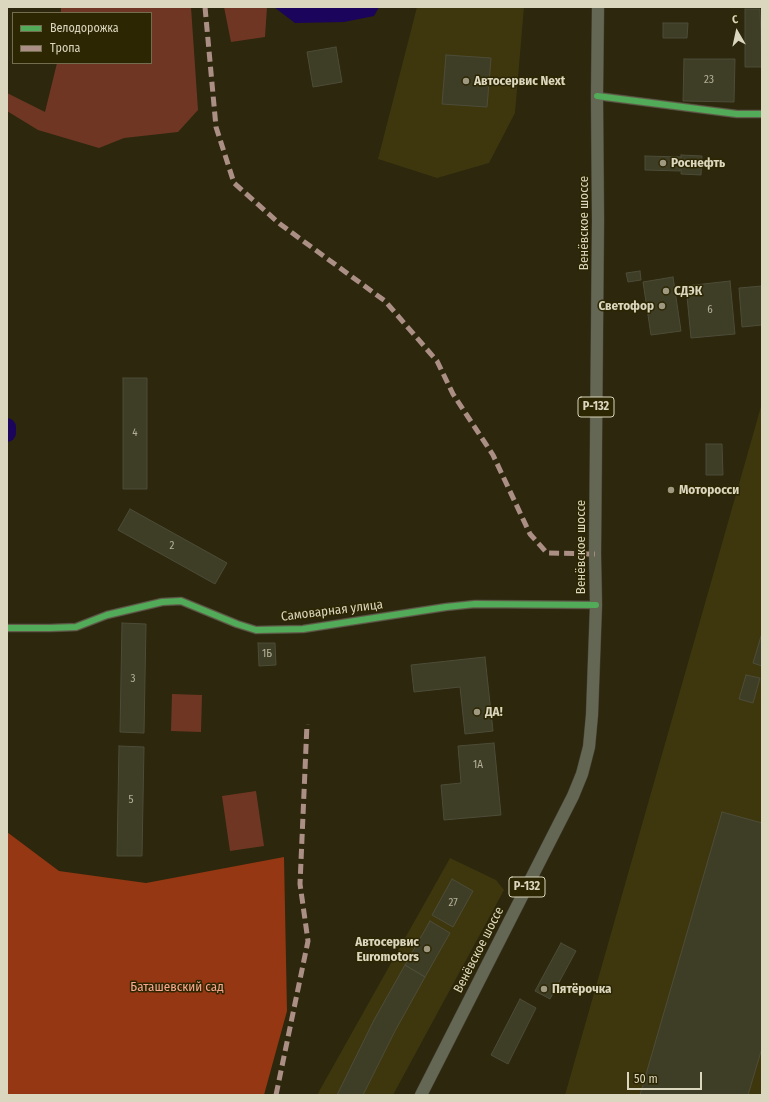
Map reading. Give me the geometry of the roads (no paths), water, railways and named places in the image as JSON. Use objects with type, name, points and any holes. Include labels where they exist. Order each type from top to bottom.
[{"type":"main road","name":"Венёвское шоссе","points":[[421,1095],[570,803],[582,774],[589,747],[596,604],[598,7]]},
{"type":"street","points":[[597,96],[738,114],[762,114]]},
{"type":"street","name":"Самоварная улица","points":[[7,628],[76,627],[107,615],[162,602],[181,601],[256,630],[303,629],[474,604],[596,604]]},
{"type":"waterway","points":[[7,427],[7,433]]},
{"type":"place","name":"Автосервис Next","points":[[466,81]]},
{"type":"place","name":"Роснефть","points":[[663,163]]},
{"type":"place","name":"СДЭК","points":[[666,291]]},
{"type":"place","name":"Светофор","points":[[662,306]]},
{"type":"place","name":"Моторосси","points":[[671,490]]},
{"type":"place","name":"ДА!","points":[[477,712]]},
{"type":"place","name":"Автосервис Euromotors","points":[[427,949]]},
{"type":"place","name":"Пятёрочка","points":[[544,989]]},
{"type":"park label","name":"Баташевский сад","points":[[177,987]]}]
